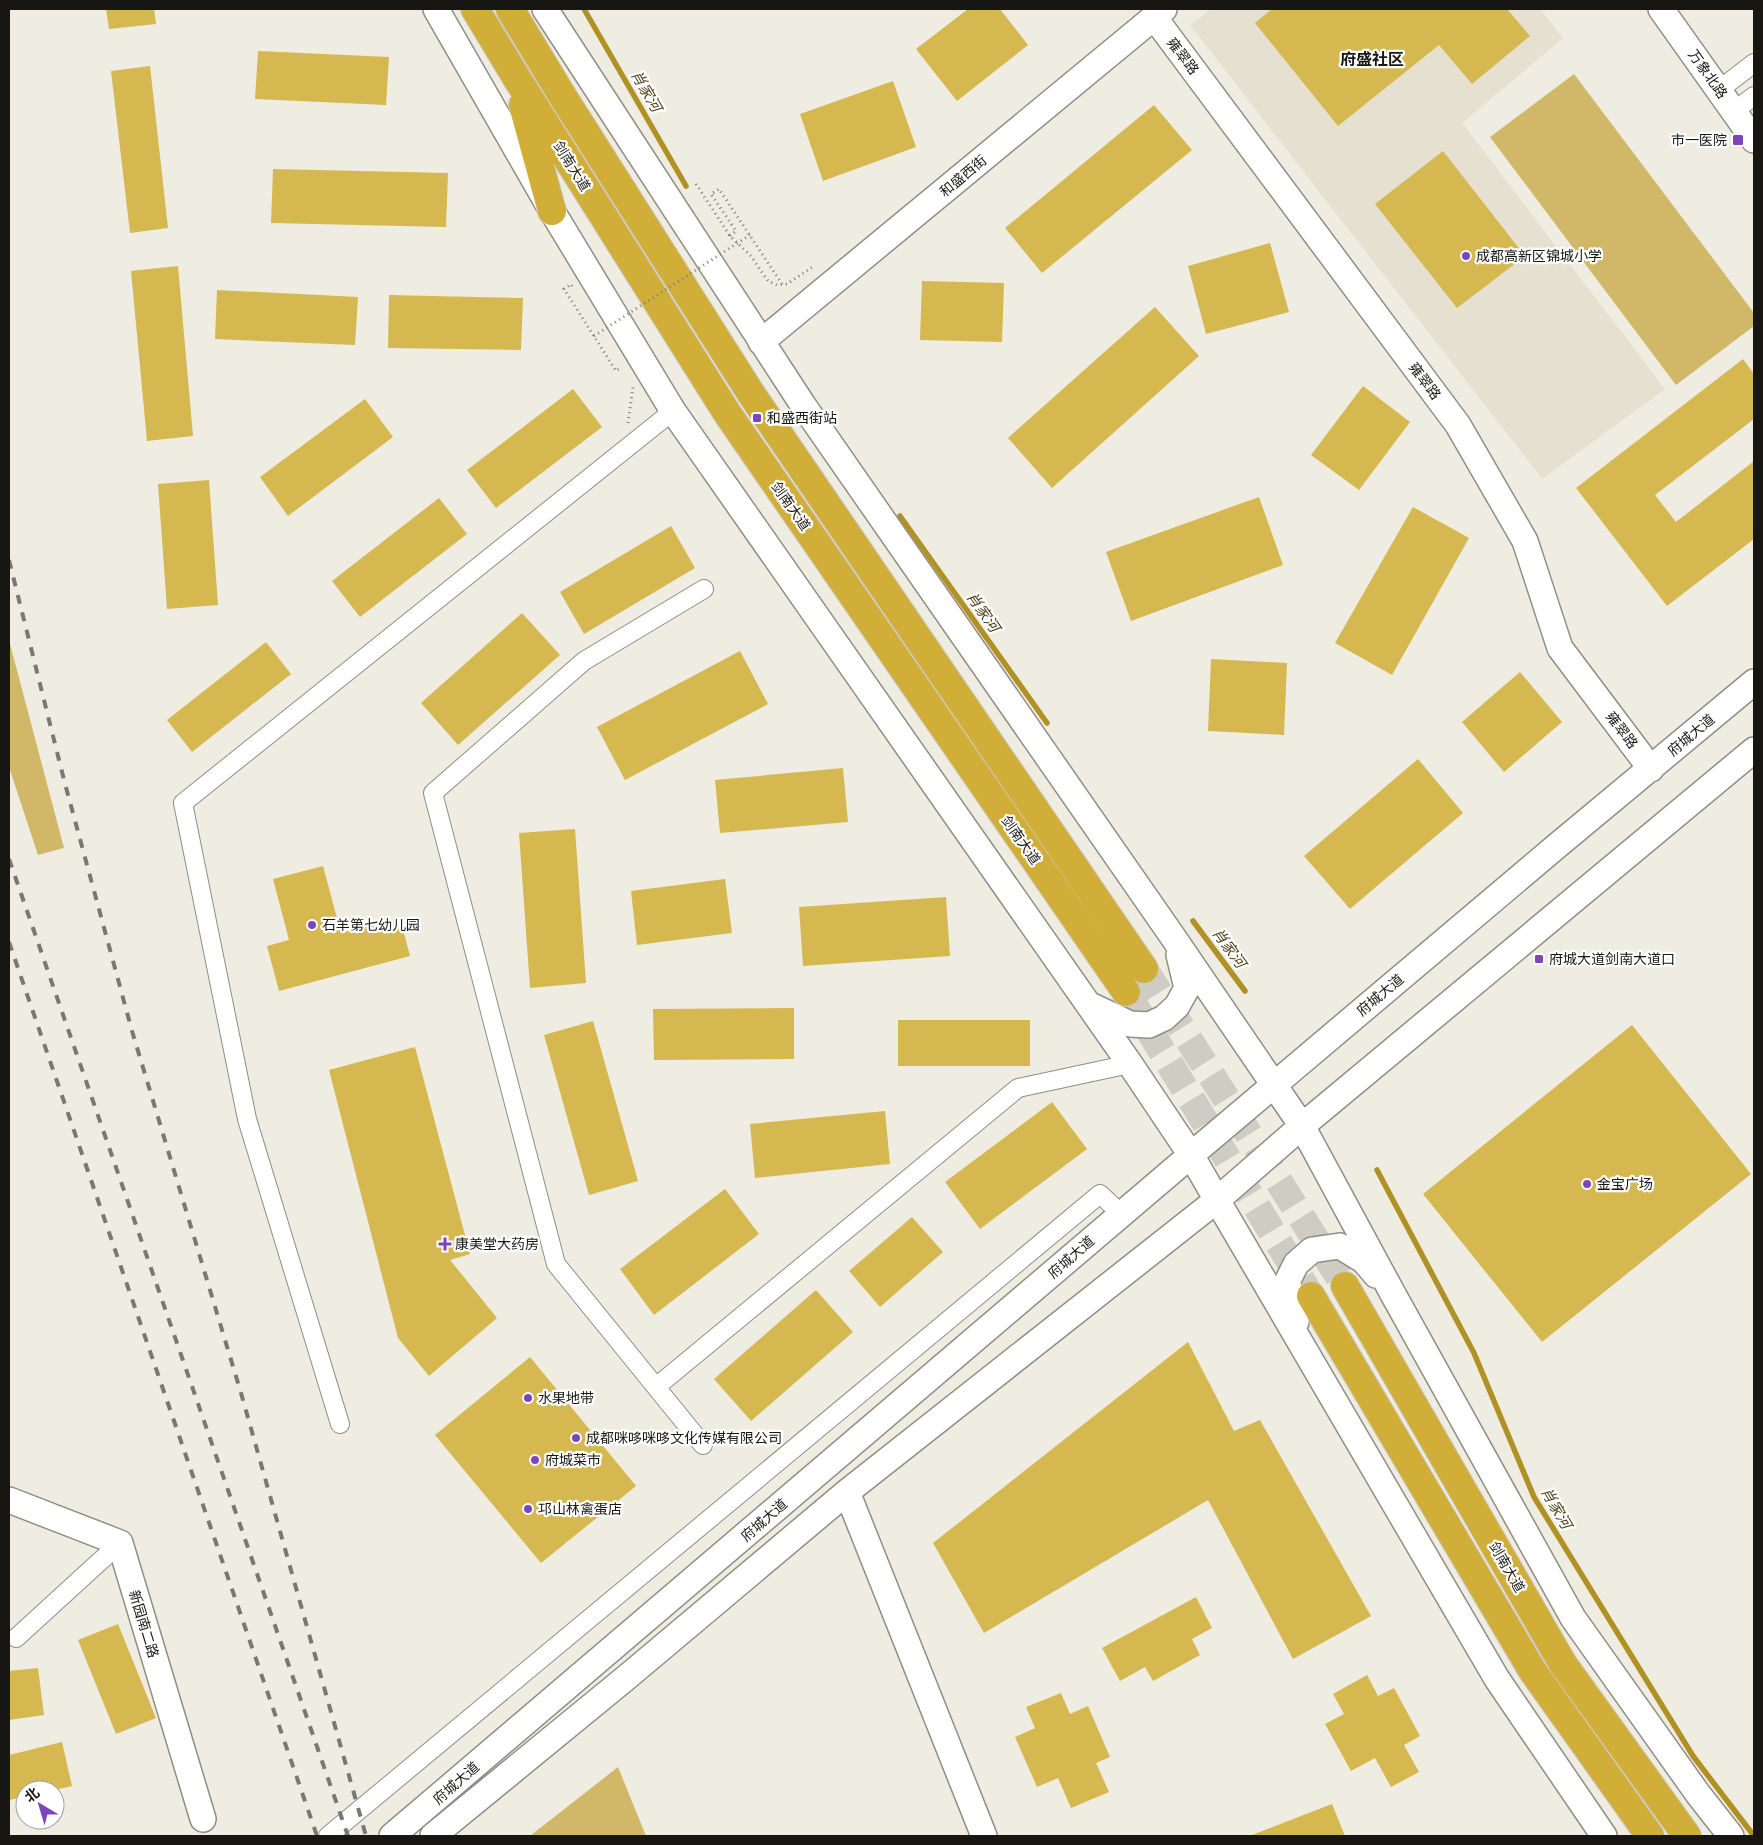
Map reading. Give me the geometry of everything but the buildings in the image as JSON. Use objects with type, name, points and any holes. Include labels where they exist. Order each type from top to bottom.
[{"type":"highway","name":"剑南大道","points":[[476,9],[516,77],[727,413],[1126,992]]},
{"type":"highway","name":"剑南大道","points":[[510,9],[560,92],[750,392],[1144,969]]},
{"type":"highway","points":[[529,9],[560,92]]},
{"type":"highway","points":[[516,77],[552,211]]},
{"type":"highway","name":"剑南大道","points":[[1345,1286],[1563,1664],[1687,1836]]},
{"type":"highway","points":[[1311,1296],[1532,1670],[1650,1836]]},
{"type":"main road","points":[[436,9],[552,211],[673,410],[1130,1064],[1191,1156],[1497,1680],[1604,1836]]},
{"type":"main road","points":[[546,9],[808,413],[1173,937],[1302,1126],[1393,1294],[1574,1618],[1698,1794],[1731,1836]]},
{"type":"main road","name":"万象北路","points":[[1661,9],[1754,140]]},
{"type":"main road","name":"和盛西街","points":[[761,342],[1159,13]]},
{"type":"main road","name":"雍翠路","points":[[1159,13],[1458,425],[1525,541],[1560,648],[1651,769]]},
{"type":"main road","name":"府城大道","points":[[392,1836],[1121,1214],[1558,844],[1754,682]]},
{"type":"main road","name":"府城大道","points":[[433,1836],[627,1677],[847,1492],[1217,1200],[1302,1126],[1754,750]]},
{"type":"main road","points":[[1088,1004],[1130,1024],[1149,1025],[1164,1018],[1178,1006],[1187,988],[1173,937]]},
{"type":"main road","points":[[1302,1346],[1290,1300],[1288,1280],[1296,1264],[1312,1250],[1340,1246],[1364,1261],[1393,1294]]},
{"type":"main road","points":[[847,1492],[984,1836]]},
{"type":"main road","points":[[9,1500],[120,1543]]},
{"type":"main road","name":"新园南二路","points":[[120,1543],[203,1819]]},
{"type":"main road","points":[[1698,1794],[1711,1836]]},
{"type":"street","points":[[1719,90],[1754,63]]},
{"type":"street","points":[[1734,111],[1754,96]]},
{"type":"street","points":[[340,1424],[247,1119],[183,803],[673,410]]},
{"type":"street","points":[[703,1445],[556,1264],[433,792],[584,661],[704,589]]},
{"type":"street","points":[[656,1387],[1018,1088],[1130,1064]]},
{"type":"street","points":[[328,1836],[1100,1194],[1121,1214]]},
{"type":"street","points":[[16,1638],[120,1543]]},
{"type":"path","points":[[696,184],[730,236],[751,256],[768,281],[777,285],[788,284],[814,266]]},
{"type":"path","points":[[730,236],[736,232],[711,194],[719,189],[782,284]]},
{"type":"path","points":[[594,336],[750,235]]},
{"type":"path","points":[[576,292],[571,284],[564,289],[616,371],[622,367]]},
{"type":"shaded area","name":"成都高新区锦城小学","points":[[1211,9],[1540,9],[1563,38],[1462,123],[1665,389],[1542,479],[1190,25]]},
{"type":"shaded area","points":[[1574,74],[1754,313],[1754,326],[1676,385],[1490,137]]},
{"type":"shaded area","points":[[9,640],[64,848],[38,855],[9,767]]},
{"type":"shaded area","points":[[618,1767],[646,1836],[530,1836]]},
{"type":"waterway","name":"肖家河","points":[[584,9],[686,186]]},
{"type":"waterway","name":"肖家河","points":[[900,516],[1047,723]]},
{"type":"waterway","name":"肖家河","points":[[1193,921],[1245,991]]},
{"type":"waterway","name":"肖家河","points":[[1377,1170],[1474,1353],[1534,1497],[1693,1756],[1754,1836]]},
{"type":"tunnel","points":[[1144,969],[1345,1286]]},
{"type":"tunnel","points":[[1126,992],[1311,1296]]},
{"type":"railway","points":[[9,560],[64,780],[132,1031],[241,1393],[366,1836]]},
{"type":"railway","points":[[9,859],[348,1836]]},
{"type":"railway","points":[[9,942],[317,1836]]},
{"type":"place","name":"市一医院","points":[[1738,140]]},
{"type":"place","name":"成都高新区锦城小学","points":[[1466,256]]},
{"type":"place","name":"和盛西街站","points":[[757,418]]},
{"type":"place","name":"石羊第七幼儿园","points":[[312,925]]},
{"type":"place","name":"府城大道剑南大道口","points":[[1539,959]]},
{"type":"place","name":"金宝广场","points":[[1587,1184]]},
{"type":"place","name":"康美堂大药房","points":[[445,1244]]},
{"type":"place","name":"水果地带","points":[[528,1398]]},
{"type":"place","name":"成都咪哆咪哆文化传媒有限公司","points":[[576,1438]]},
{"type":"place","name":"府城菜市","points":[[535,1460]]},
{"type":"place","name":"邛山林禽蛋店","points":[[528,1509]]},
{"type":"district","name":"府盛社区","points":[[1372,59]]}]
